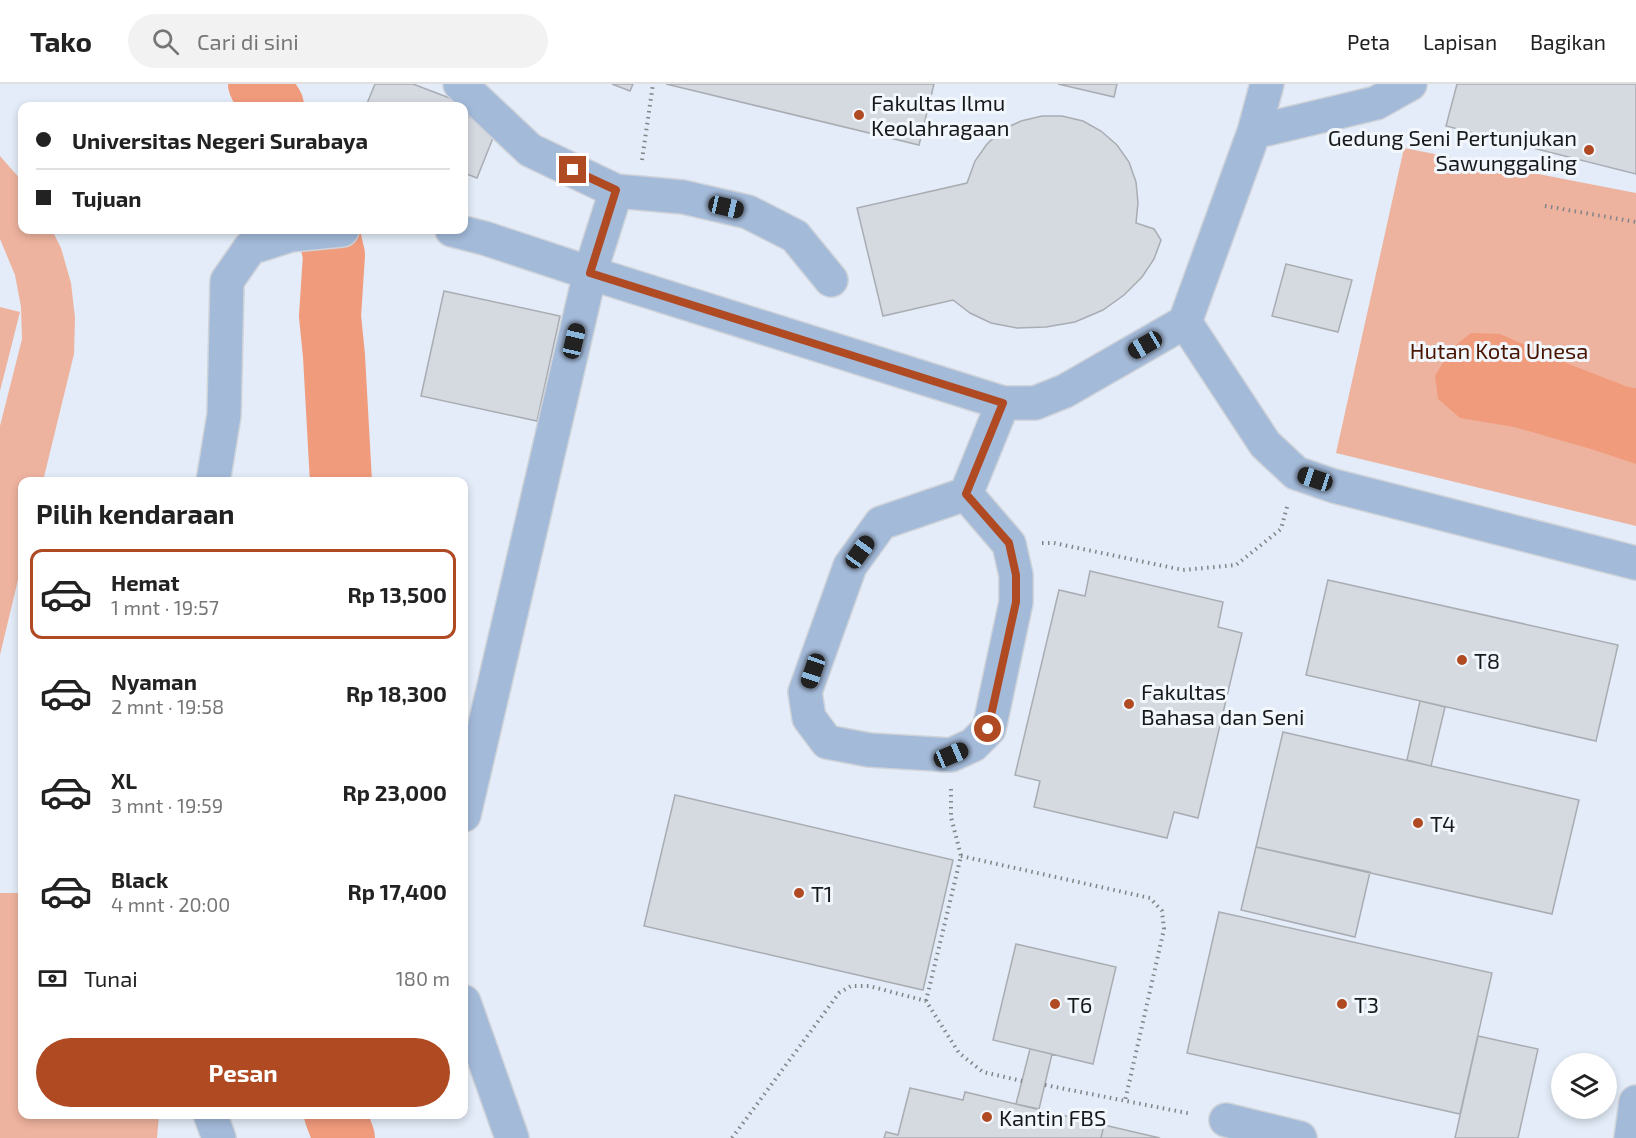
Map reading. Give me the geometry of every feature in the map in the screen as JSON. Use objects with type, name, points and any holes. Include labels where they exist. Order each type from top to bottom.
[{"type":"lane","points":[[460,84],[530,150],[626,192],[683,197],[747,212],[795,236],[831,280]]},
{"type":"lane","points":[[468,234],[1003,403],[1035,403],[1065,391],[1185,322],[1254,132],[1267,84]]},
{"type":"lane","points":[[1254,132],[1376,103],[1410,84]]},
{"type":"lane","points":[[468,797],[590,273],[626,192]]},
{"type":"lane","points":[[214,477],[224,415],[226,281],[250,248],[301,234]]},
{"type":"lane","points":[[1185,322],[1265,444],[1296,473],[1334,486],[1636,563]]},
{"type":"lane","points":[[966,494],[1009,543],[1016,575],[1016,602],[988,729],[973,746],[951,755],[869,750],[828,742],[809,718],[805,692],[850,566],[881,524],[966,494],[1003,403]]},
{"type":"lane","points":[[468,1013],[512,1138]]},
{"type":"lane","points":[[1631,1138],[1636,1102]]},
{"type":"lane","points":[[212,1119],[219,1138]]},
{"type":"lane","points":[[1226,1120],[1300,1138]]},
{"type":"path","points":[[626,192],[653,84]]},
{"type":"path","points":[[1545,206],[1636,222]]},
{"type":"path","points":[[1009,543],[1054,543],[1183,570],[1236,565],[1281,529],[1296,473]]},
{"type":"path","points":[[926,1001],[961,856],[951,817],[951,755]]},
{"type":"path","points":[[961,856],[1150,898],[1162,911],[1164,929],[1125,1101]]},
{"type":"path","points":[[732,1138],[839,993],[851,986],[869,986],[926,1001],[959,1053],[983,1072],[1022,1081]]},
{"type":"path","points":[[1045,1085],[1226,1120]]},
{"type":"shaded area","points":[[0,84],[1636,84],[1636,1138],[0,1138]]},
{"type":"shaded area","points":[[1471,333],[1500,334],[1574,366],[1636,388],[1636,464],[1514,427],[1460,418],[1438,399],[1435,376],[1451,349]]},
{"type":"green space","name":"Hutan Kota Unesa","points":[[1404,148],[1636,193],[1636,526],[1336,453]]},
{"type":"green space","points":[[0,156],[18,176],[18,234],[54,234],[61,248],[71,283],[75,318],[74,354],[44,477],[18,477],[18,580],[0,655],[0,426],[22,339],[21,307],[15,275],[0,239]]},
{"type":"green space","points":[[0,307],[20,312],[0,391]]},
{"type":"green space","points":[[0,893],[18,893],[18,1119],[159,1119],[157,1138],[0,1138]]},
{"type":"building","points":[[375,84],[413,84],[460,102],[368,102]]},
{"type":"building","points":[[612,84],[633,84],[630,91]]},
{"type":"building","name":"Fakultas Ilmu Keolahragaan","points":[[666,84],[934,84],[919,145]]},
{"type":"building","name":"Fakultas Ilmu Keolahragaan","points":[[1058,84],[1117,84],[1114,97]]},
{"type":"building","name":"Gedung Seni Pertunjukan Sawunggaling","points":[[1457,84],[1636,84],[1636,174],[1446,126]]},
{"type":"building","points":[[1042,116],[1062,116],[1083,121],[1101,131],[1117,145],[1129,162],[1136,182],[1138,203],[1136,223],[1154,229],[1161,240],[1154,259],[1142,277],[1124,295],[1103,310],[1075,322],[1046,327],[1017,328],[991,323],[970,313],[953,300],[883,316],[857,208],[967,183],[975,161],[987,144],[1002,130],[1021,121]]},
{"type":"building","points":[[468,117],[497,128],[477,178],[468,175]]},
{"type":"building","points":[[1286,264],[1352,280],[1338,332],[1272,316]]},
{"type":"building","points":[[444,291],[560,316],[537,421],[421,396]]},
{"type":"building","name":"Fakultas Bahasa dan Seni","points":[[1090,571],[1223,602],[1218,627],[1242,633],[1198,818],[1174,812],[1167,838],[1034,807],[1040,781],[1015,775],[1059,590],[1085,596]]},
{"type":"building","name":"T8","points":[[1328,580],[1618,645],[1596,741],[1306,675]]},
{"type":"building","points":[[1420,701],[1445,707],[1431,766],[1407,760]]},
{"type":"building","name":"T4","points":[[1283,732],[1579,800],[1552,914],[1256,847]]},
{"type":"building","name":"T1","points":[[675,795],[953,860],[923,990],[644,926]]},
{"type":"building","points":[[1256,847],[1370,872],[1355,937],[1241,910]]},
{"type":"building","name":"T3","points":[[1219,912],[1492,973],[1460,1114],[1187,1053]]},
{"type":"building","name":"T6","points":[[1016,944],[1116,967],[1093,1064],[993,1040]]},
{"type":"building","points":[[1478,1036],[1538,1049],[1518,1138],[1455,1138]]},
{"type":"building","points":[[1030,1049],[1052,1054],[1039,1109],[1016,1104]]},
{"type":"building","name":"Kantin FBS","points":[[910,1088],[963,1100],[965,1092],[1104,1125],[1101,1138],[884,1138],[886,1132],[898,1135]]},
{"type":"building","points":[[1104,1125],[1160,1138],[1101,1138]]},
{"type":"waterway","points":[[259,84],[270,102]]},
{"type":"waterway","points":[[329,234],[334,255],[330,316],[341,477]]},
{"type":"waterway","points":[[337,1119],[344,1138]]},
{"type":"place","name":"Fakultas Ilmu Keolahragaan","points":[[859,115]]},
{"type":"place","name":"Gedung Seni Pertunjukan Sawunggaling","points":[[1589,150]]},
{"type":"place","name":"T8","points":[[1462,660]]},
{"type":"place","name":"Fakultas Bahasa dan Seni","points":[[1129,704]]},
{"type":"place","name":"T4","points":[[1418,823]]},
{"type":"place","name":"T1","points":[[799,893]]},
{"type":"place","name":"T6","points":[[1055,1004]]},
{"type":"place","name":"T3","points":[[1342,1004]]},
{"type":"place","name":"Kantin FBS","points":[[987,1117]]},
{"type":"route","points":[[573,170],[616,190],[590,273],[1003,403],[966,494],[1009,543],[1016,575],[1016,602],[988,729]]}]
